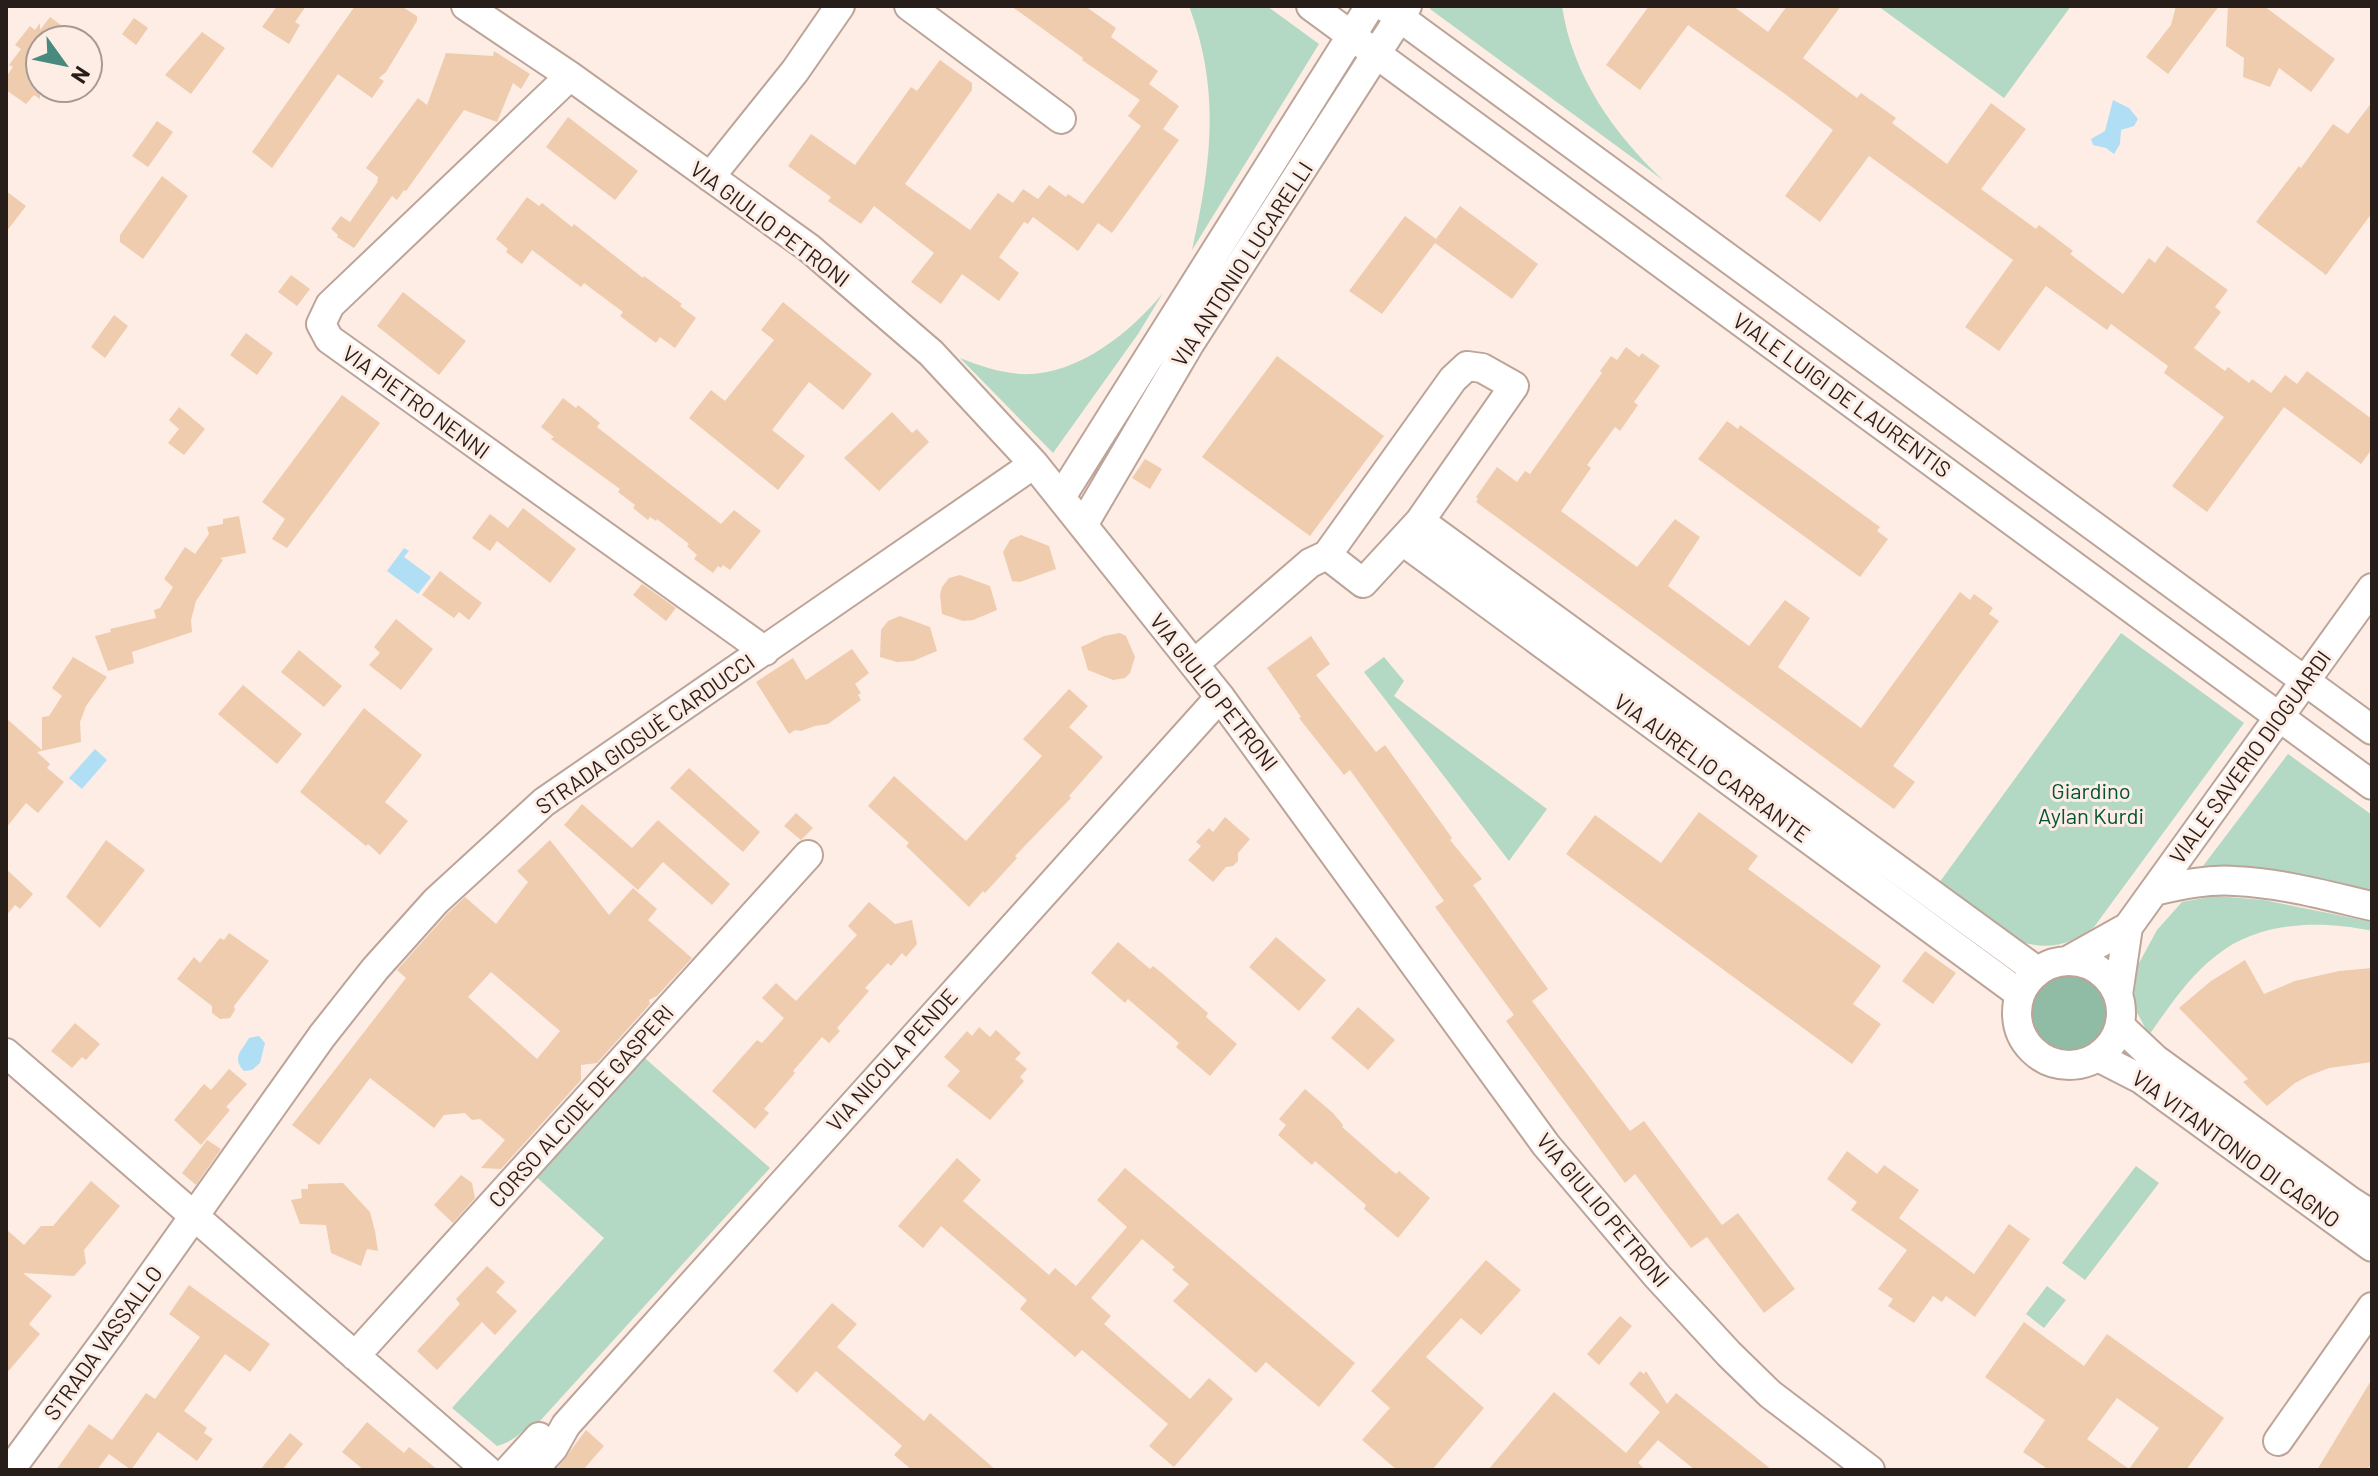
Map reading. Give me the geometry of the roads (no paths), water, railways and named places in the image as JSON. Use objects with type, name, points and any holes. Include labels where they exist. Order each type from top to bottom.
[{"type":"street","name":"VIA GIULIO PETRONI","points":[[466,6],[570,76],[809,248],[931,353],[1034,464],[1220,697],[1537,1133],[1576,1181],[1729,1354],[1770,1394],[1870,1470]]},
{"type":"street","points":[[710,177],[795,71],[840,6]]},
{"type":"street","points":[[909,6],[1061,119]]},
{"type":"street","name":"VIALE LUIGI DE LAURENTIS","points":[[1311,6],[2372,785]]},
{"type":"street","name":"VIA ANTONIO LUCARELLI","points":[[1061,497],[1370,6]]},
{"type":"street","name":"VIALE LUIGI DE LAURENTIS","points":[[1397,10],[2372,730]]},
{"type":"street","name":"VIA ANTONIO LUCARELLI","points":[[1083,525],[1190,343],[1376,53],[1397,10]]},
{"type":"street","name":"VIA PIETRO NENNI","points":[[570,76],[330,305],[321,324],[329,339],[765,651]]},
{"type":"street","points":[[1194,664],[1310,563],[1327,555],[1453,379],[1467,366],[1482,368],[1514,386],[1412,532],[1363,583],[1327,555]]},
{"type":"street","name":"STRADA GIOSUÈ CARDUCCI","points":[[195,1216],[322,1036],[375,969],[436,901],[544,802],[1034,464]]},
{"type":"street","name":"VIA AURELIO CARRANTE","points":[[1412,532],[2037,971]]},
{"type":"street","name":"VIA AURELIO CARRANTE","points":[[1412,532],[2020,994]]},
{"type":"street","name":"VIALE SAVERIO DIOGUARDI","points":[[2069,960],[2128,927],[2372,588]]},
{"type":"street","name":"VIA NICOLA PENDE","points":[[533,1470],[553,1448],[566,1425],[1220,697]]},
{"type":"street","name":"CORSO ALCIDE DE GASPERI","points":[[355,1356],[808,855]]},
{"type":"street","points":[[2154,891],[2208,881],[2236,881],[2300,890],[2372,906]]},
{"type":"street","name":"VIALE SAVERIO DIOGUARDI","points":[[2118,995],[2128,927]]},
{"type":"street","points":[[2069,960],[2084,962],[2108,978],[2118,995],[2121,1014],[2115,1038],[2098,1057],[2083,1064],[2066,1065],[2050,1062],[2036,1054],[2025,1042],[2018,1027],[2016,1010],[2020,994],[2037,971],[2052,963],[2069,960]]},
{"type":"street","name":"VIA VITANTONIO DI CAGNO","points":[[2120,1026],[2155,1059],[2372,1215]]},
{"type":"street","points":[[6,1053],[487,1470]]},
{"type":"street","name":"VIA VITANTONIO DI CAGNO","points":[[2098,1057],[2141,1079],[2372,1247]]},
{"type":"street","name":"STRADA VASSALLO","points":[[10,1470],[195,1216]]},
{"type":"street","points":[[2278,1441],[2372,1307]]},
{"type":"street","points":[[2340,1353],[2372,1341]]},
{"type":"street","name":"VIA NICOLA PENDE","points":[[509,1470],[540,1437],[566,1425]]},
{"type":"water","points":[[2113,100],[2129,108],[2138,119],[2134,126],[2121,130],[2120,144],[2114,154],[2093,145],[2091,139],[2105,131]]},
{"type":"water","points":[[404,548],[409,551],[404,557],[431,577],[418,594],[387,571]]},
{"type":"water","points":[[95,749],[107,760],[82,789],[69,778]]},
{"type":"water","points":[[259,1036],[265,1043],[260,1063],[252,1070],[244,1071],[238,1062],[239,1054],[249,1038]]},
{"type":"park label","name":"Giardino Aylan Kurdi","points":[[2091,804]]}]
